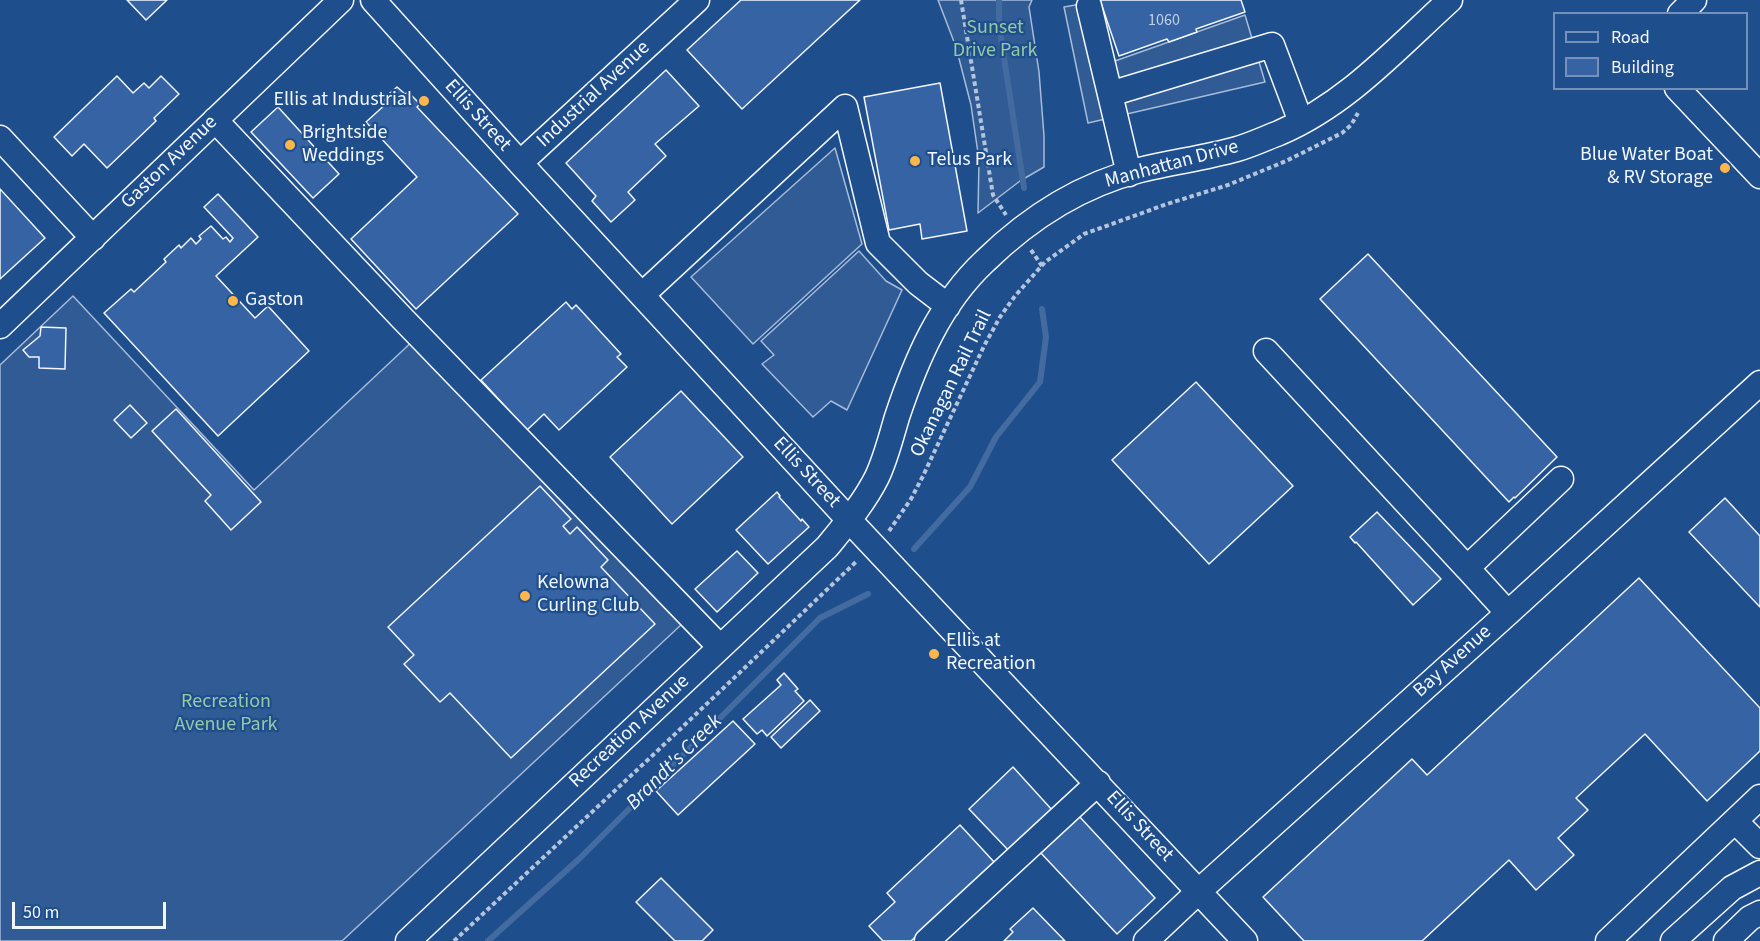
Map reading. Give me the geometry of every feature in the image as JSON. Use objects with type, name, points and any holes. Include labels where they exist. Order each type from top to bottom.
[{"type":"street","name":"Gaston Avenue","points":[[0,326],[341,0]]},
{"type":"street","name":"Ellis Street","points":[[373,0],[849,520],[1245,941]]},
{"type":"street","name":"Industrial Avenue","points":[[520,163],[697,0]]},
{"type":"street","name":"Manhattan Drive","points":[[849,520],[877,477],[912,372],[933,328],[984,261],[1050,209],[1106,181],[1240,148],[1282,132],[1318,113],[1348,93],[1450,0]]},
{"type":"street","points":[[1682,12],[1694,0]]},
{"type":"street","points":[[1089,6],[1129,174]]},
{"type":"street","points":[[1110,94],[1272,45],[1301,122]]},
{"type":"street","points":[[1679,90],[1760,176]]},
{"type":"street","points":[[642,295],[845,107],[878,243],[918,283],[948,306]]},
{"type":"street","points":[[215,120],[720,647]]},
{"type":"street","points":[[0,138],[93,238]]},
{"type":"street","points":[[1266,351],[1508,614]]},
{"type":"street","name":"Bay Avenue","points":[[1146,941],[1198,891],[1508,614],[1760,383]]},
{"type":"street","points":[[1467,568],[1561,479]]},
{"type":"street","name":"Recreation Avenue","points":[[408,941],[826,547],[849,520]]},
{"type":"street","points":[[927,941],[1098,783]]},
{"type":"street","points":[[1608,941],[1760,797]]},
{"type":"street","points":[[1735,820],[1760,846]]},
{"type":"street","points":[[1673,941],[1732,888],[1760,873]]},
{"type":"street","points":[[1726,941],[1750,918],[1760,913]]},
{"type":"path","points":[[960,0],[993,195],[1004,212]]},
{"type":"path","name":"Okanagan Rail Trail","points":[[892,528],[923,476],[1000,317],[1015,296],[1046,262],[1084,234],[1228,185],[1286,161],[1342,133],[1351,125],[1359,111]]},
{"type":"path","points":[[454,941],[851,566]]},
{"type":"shaded area","name":"Sunset Drive Park","points":[[938,0],[1032,0],[1029,7],[1039,72],[1044,167],[1020,181],[978,213],[979,160],[971,105],[956,47]]},
{"type":"shaded area","points":[[1098,1],[1115,61],[1245,15],[1265,82],[1088,123],[1064,7]]},
{"type":"shaded area","points":[[835,148],[862,244],[753,344],[691,277]]},
{"type":"shaded area","points":[[859,251],[886,281],[902,290],[847,410],[831,401],[813,417],[762,364],[774,355],[761,341]]},
{"type":"shaded area","name":"Recreation Avenue Park","points":[[73,296],[254,490],[416,338],[682,624],[342,941],[0,941],[0,365]]},
{"type":"building","points":[[127,0],[167,0],[146,20]]},
{"type":"building","points":[[741,0],[860,0],[742,109],[687,50]]},
{"type":"building","points":[[1100,0],[1241,0],[1245,12],[1196,29],[1197,32],[1169,42],[1167,39],[1119,56]]},
{"type":"building","points":[[666,70],[699,106],[655,144],[666,156],[628,192],[635,200],[611,222],[592,201],[596,196],[566,163]]},
{"type":"building","points":[[117,76],[133,93],[144,83],[149,88],[161,76],[179,94],[154,118],[156,121],[107,168],[84,144],[72,156],[54,137]]},
{"type":"building","name":"Telus Park","points":[[940,83],[967,231],[922,239],[920,224],[889,230],[864,97]]},
{"type":"building","points":[[397,87],[405,94],[408,92],[420,104],[417,107],[518,214],[416,309],[351,239],[417,177],[366,122],[387,103],[383,99]]},
{"type":"building","points":[[278,107],[339,174],[313,198],[251,132]]},
{"type":"building","points":[[0,189],[45,238],[0,279]]},
{"type":"building","points":[[218,194],[258,237],[216,276],[255,318],[268,306],[309,351],[218,436],[104,313],[131,289],[134,292],[166,262],[164,259],[179,245],[181,248],[191,238],[196,244],[201,239],[199,236],[211,226],[223,239],[226,237],[230,242],[233,238],[204,207]]},
{"type":"building","points":[[1368,254],[1557,457],[1509,502],[1320,299]]},
{"type":"building","points":[[566,302],[572,309],[576,305],[621,354],[617,357],[627,367],[559,430],[544,414],[527,430],[481,380]]},
{"type":"building","points":[[41,327],[66,328],[65,369],[39,368],[39,357],[29,357],[23,350],[40,336]]},
{"type":"building","points":[[1196,382],[1293,486],[1209,564],[1112,460]]},
{"type":"building","points":[[681,391],[743,457],[672,524],[610,457]]},
{"type":"building","points":[[130,405],[147,423],[131,438],[114,420]]},
{"type":"building","points":[[176,409],[261,502],[231,530],[205,501],[211,495],[152,431]]},
{"type":"building","name":"Kelowna Curling Club","points":[[540,486],[571,519],[563,526],[570,534],[577,527],[608,560],[601,567],[655,624],[511,758],[450,693],[440,702],[404,664],[414,655],[388,627]]},
{"type":"building","points":[[777,492],[779,497],[809,527],[768,564],[736,530]]},
{"type":"building","points":[[1725,498],[1760,536],[1760,607],[1689,532]]},
{"type":"building","points":[[1377,512],[1441,579],[1413,605],[1350,537]]},
{"type":"building","points":[[737,551],[758,573],[717,612],[695,589]]},
{"type":"building","points":[[1639,578],[1760,708],[1760,751],[1707,801],[1645,734],[1576,798],[1588,810],[1558,838],[1574,855],[1536,890],[1509,860],[1422,941],[1304,941],[1263,897],[1412,759],[1427,775]]},
{"type":"building","points":[[784,673],[798,689],[795,691],[804,701],[767,736],[762,730],[757,734],[743,719],[781,685],[777,680]]},
{"type":"building","points":[[810,700],[820,711],[781,748],[771,737]]},
{"type":"building","points":[[733,721],[755,744],[678,815],[656,791]]},
{"type":"building","points":[[1013,767],[1053,811],[1010,852],[969,809]]},
{"type":"building","points":[[1078,815],[1155,898],[1117,934],[1039,851]]},
{"type":"building","points":[[960,825],[995,863],[911,941],[883,941],[869,926],[895,902],[887,893]]},
{"type":"building","points":[[661,878],[713,930],[702,941],[675,941],[636,902]]},
{"type":"building","points":[[1033,908],[1065,941],[1004,941],[1013,932],[1010,929]]},
{"type":"waterway","name":"Brandt's Creek","points":[[999,0],[999,25],[1024,188]]},
{"type":"waterway","name":"Brandt's Creek","points":[[914,549],[970,487],[996,437],[1040,382],[1046,337],[1042,309]]},
{"type":"waterway","name":"Brandt's Creek","points":[[488,941],[579,859],[820,618],[868,594]]},
{"type":"place","name":"Ellis at Industrial","points":[[424,101]]},
{"type":"place","name":"Brightside Weddings","points":[[290,145]]},
{"type":"place","name":"Telus Park","points":[[915,161]]},
{"type":"place","name":"Blue Water Boat & RV Storage","points":[[1725,168]]},
{"type":"place","name":"Gaston","points":[[233,301]]},
{"type":"place","name":"Kelowna Curling Club","points":[[525,596]]},
{"type":"place","name":"Ellis at Recreation","points":[[934,654]]}]
